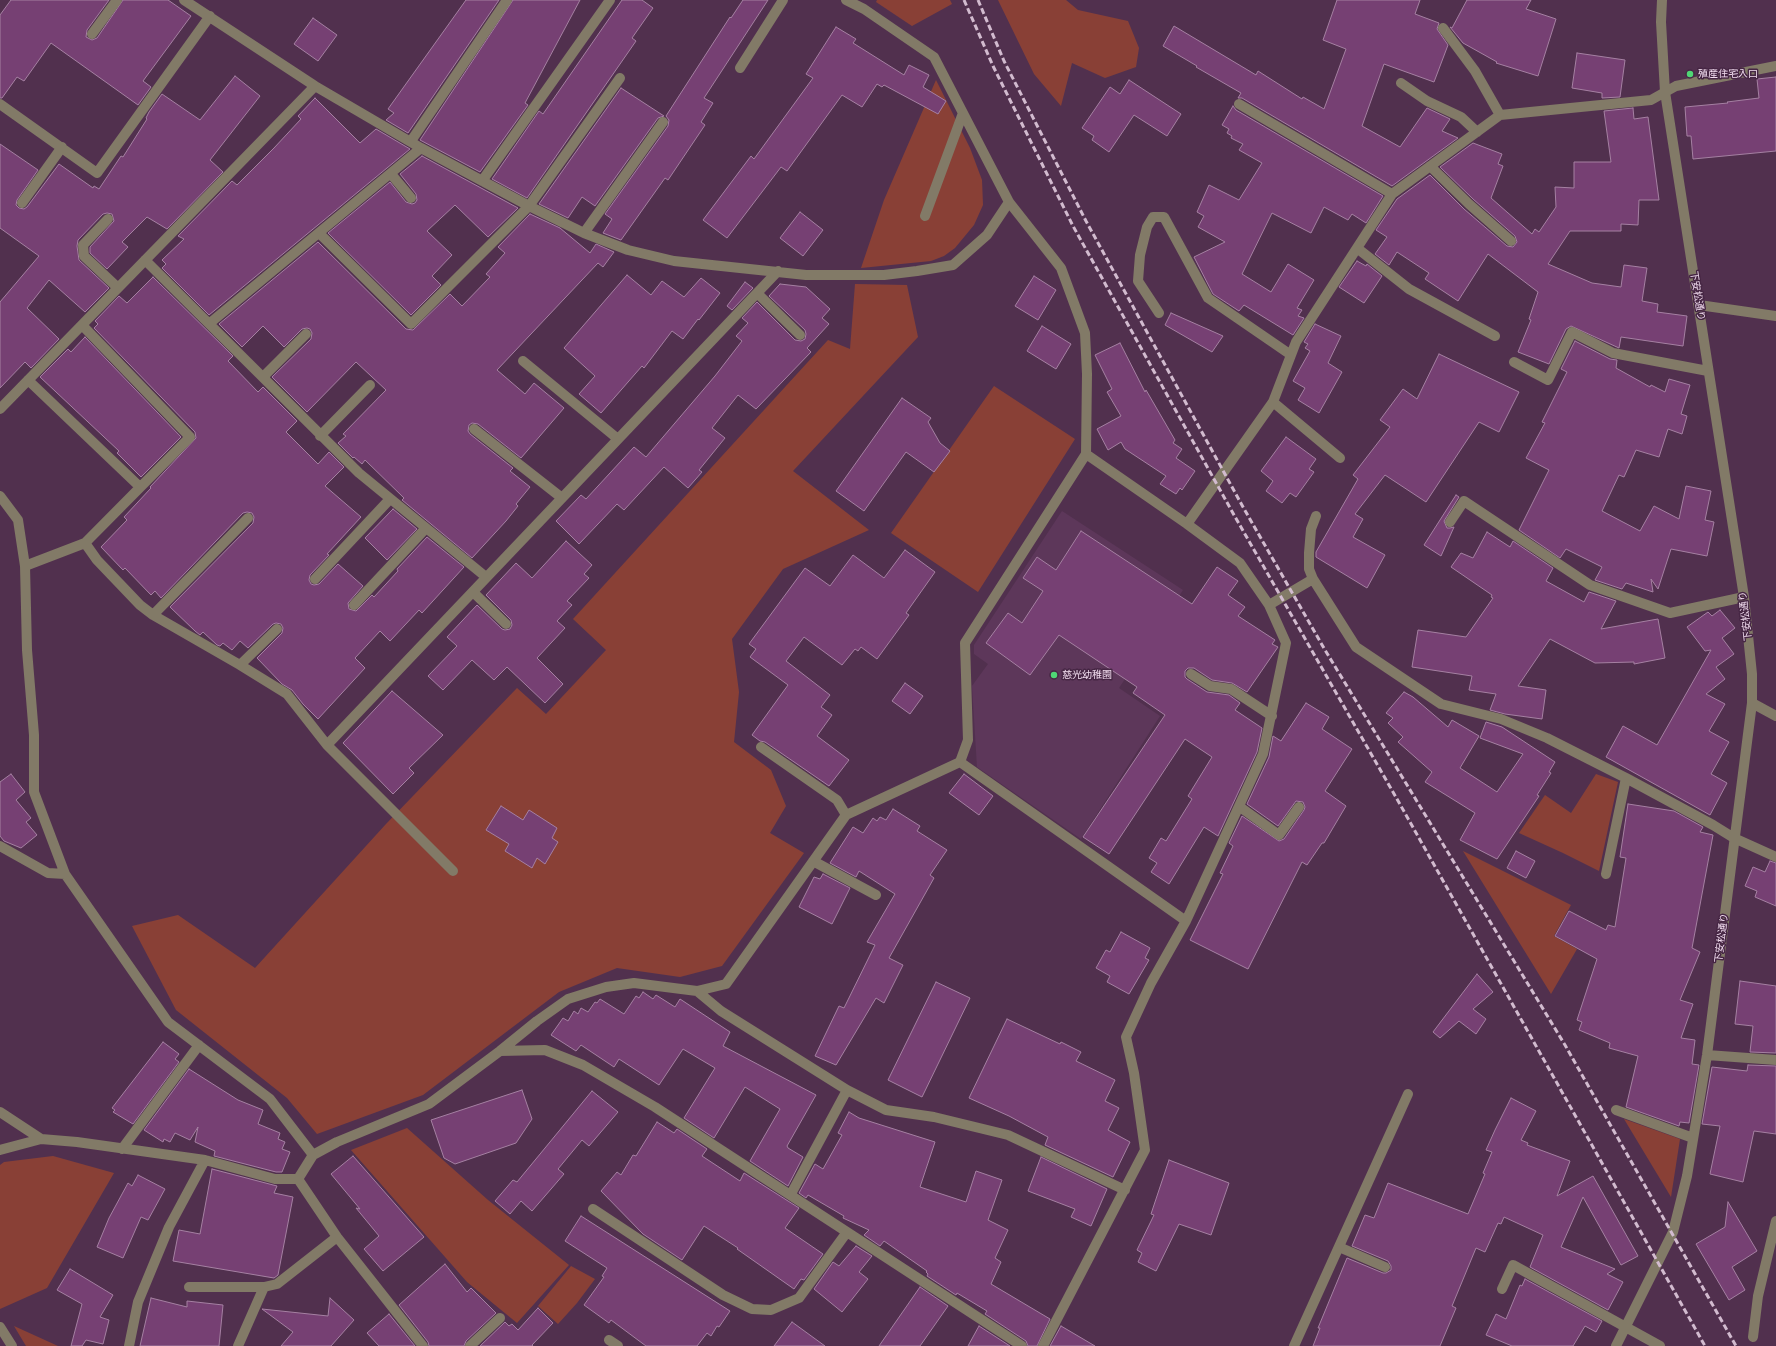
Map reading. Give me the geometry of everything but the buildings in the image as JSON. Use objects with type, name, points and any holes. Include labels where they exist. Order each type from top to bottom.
[{"type":"street","points":[[92,34],[116,0]]},
{"type":"street","points":[[184,0],[315,86],[421,148],[529,206],[584,233],[628,250],[674,261],[806,275],[884,274],[917,271],[953,265],[987,235],[1009,202]]},
{"type":"street","points":[[410,141],[507,0]]},
{"type":"street","points":[[482,181],[610,0]]},
{"type":"street","points":[[740,68],[783,0]]},
{"type":"street","points":[[298,1179],[313,1155],[337,1142],[429,1104],[568,999],[606,987],[634,983],[698,991],[726,984],[846,815],[960,762],[968,740],[966,643],[1086,454],[1087,374],[1085,333],[1061,268],[1009,202],[934,57],[864,9],[846,0]]},
{"type":"street","name":"下安松通り","points":[[1625,1327],[1673,1232],[1687,1176],[1707,1055],[1752,702],[1752,674],[1744,596],[1665,92],[1661,22],[1662,0]]},
{"type":"street","points":[[0,104],[62,146],[97,173],[210,16]]},
{"type":"street","points":[[1443,28],[1475,71],[1500,115]]},
{"type":"street","points":[[1187,524],[1273,402],[1296,342],[1392,194],[1500,115],[1651,100],[1676,86],[1776,66]]},
{"type":"street","points":[[319,233],[411,324],[529,206],[620,78]]},
{"type":"street","points":[[1401,83],[1427,101],[1461,117],[1477,132]]},
{"type":"street","points":[[0,409],[315,86]]},
{"type":"street","points":[[1239,104],[1392,194]]},
{"type":"street","points":[[925,216],[963,113]]},
{"type":"street","points":[[584,233],[663,122]]},
{"type":"street","points":[[22,203],[62,146]]},
{"type":"street","points":[[210,323],[421,148]]},
{"type":"street","points":[[1430,166],[1469,204],[1511,241]]},
{"type":"street","points":[[391,174],[411,198]]},
{"type":"street","points":[[1159,313],[1138,281],[1140,255],[1147,227],[1153,216],[1164,217],[1208,298],[1291,354]]},
{"type":"street","points":[[108,219],[83,245],[84,256],[118,288]]},
{"type":"street","points":[[1357,248],[1409,289],[1495,336]]},
{"type":"street","points":[[145,260],[210,323],[320,436],[359,473],[486,578]]},
{"type":"street","points":[[327,745],[778,271]]},
{"type":"street","points":[[757,293],[800,335]]},
{"type":"street","points":[[1698,305],[1776,316]]},
{"type":"street","points":[[25,566],[85,543],[190,437],[82,325]]},
{"type":"street","points":[[1514,362],[1548,380],[1572,332],[1613,353],[1708,372]]},
{"type":"street","points":[[263,377],[306,334]]},
{"type":"street","points":[[523,361],[618,439]]},
{"type":"street","points":[[28,380],[140,487]]},
{"type":"street","points":[[320,436],[370,385]]},
{"type":"street","points":[[1273,402],[1340,458]]},
{"type":"street","points":[[474,429],[562,498]]},
{"type":"street","points":[[1043,1346],[1145,1150],[1134,1073],[1126,1037],[1151,983],[1186,921],[1240,807],[1263,754],[1286,643],[1269,605],[1240,564],[1187,524],[1086,454]]},
{"type":"street","points":[[0,496],[18,520],[25,566],[27,650],[34,735],[34,792],[65,874],[168,1022],[270,1099],[313,1155]]},
{"type":"street","points":[[314,579],[390,499]]},
{"type":"street","points":[[1450,522],[1464,502],[1590,585],[1670,613],[1744,596]]},
{"type":"street","points":[[1316,516],[1311,529],[1309,569],[1313,579],[1356,647],[1441,704],[1501,719],[1546,738],[1626,778],[1734,838],[1776,857]]},
{"type":"street","points":[[153,615],[248,518]]},
{"type":"street","points":[[354,605],[426,528]]},
{"type":"street","points":[[85,543],[97,560],[140,605],[153,615],[287,694],[327,745],[453,871]]},
{"type":"street","points":[[1269,605],[1313,579]]},
{"type":"street","points":[[473,592],[506,624]]},
{"type":"street","points":[[240,665],[277,629]]},
{"type":"street","points":[[1191,674],[1210,686],[1231,689],[1272,716]]},
{"type":"street","points":[[1752,702],[1776,716]]},
{"type":"street","points":[[761,747],[837,800],[846,815]]},
{"type":"street","points":[[960,762],[1186,921]]},
{"type":"street","points":[[1606,874],[1626,778]]},
{"type":"street","points":[[1240,807],[1279,835],[1299,807]]},
{"type":"street","points":[[0,846],[48,873],[65,874]]},
{"type":"street","points":[[814,861],[876,895]]},
{"type":"street","points":[[698,991],[721,1011],[847,1090],[886,1110],[934,1117],[1008,1135],[1125,1190]]},
{"type":"street","points":[[122,1149],[199,1045]]},
{"type":"street","points":[[500,1051],[545,1050],[583,1065],[655,1107],[791,1194],[1022,1346]]},
{"type":"street","points":[[1707,1055],[1776,1060]]},
{"type":"street","points":[[791,1194],[847,1090]]},
{"type":"street","points":[[1294,1346],[1408,1094]]},
{"type":"street","points":[[1616,1110],[1693,1138]]},
{"type":"street","points":[[0,1112],[41,1139]]},
{"type":"street","points":[[0,1150],[41,1139],[205,1160],[275,1179],[298,1179]]},
{"type":"street","points":[[129,1346],[138,1302],[169,1227],[205,1160]]},
{"type":"street","points":[[298,1179],[337,1237],[423,1346]]},
{"type":"street","points":[[593,1209],[723,1295],[752,1309],[771,1310],[799,1298],[847,1232]]},
{"type":"street","points":[[1753,1337],[1758,1296],[1776,1221]]},
{"type":"street","points":[[189,1288],[264,1287],[277,1284],[337,1237]]},
{"type":"street","points":[[1339,1247],[1385,1267]]},
{"type":"street","points":[[1502,1289],[1513,1265],[1660,1346]]},
{"type":"street","points":[[238,1346],[264,1287]]},
{"type":"street","points":[[470,1346],[500,1318]]},
{"type":"street","points":[[0,1327],[12,1346]]},
{"type":"street","points":[[1616,1346],[1625,1327]]},
{"type":"street","points":[[610,1340],[618,1346]]},
{"type":"shaded area","points":[[877,0],[950,0],[952,4],[912,26],[876,2]]},
{"type":"shaded area","points":[[998,0],[1066,0],[1078,10],[1128,21],[1139,48],[1136,67],[1105,78],[1072,63],[1061,106],[1034,74]]},
{"type":"shaded area","points":[[936,80],[970,148],[982,180],[983,205],[974,225],[955,248],[944,256],[931,261],[861,268],[884,200]]},
{"type":"shaded area","points":[[855,284],[907,285],[918,337],[793,471],[869,530],[783,569],[732,639],[739,692],[734,742],[771,770],[786,806],[770,833],[804,853],[722,966],[680,977],[617,968],[559,992],[423,1095],[317,1134],[287,1098],[176,1010],[132,926],[178,915],[255,968],[386,824],[517,688],[546,714],[606,650],[573,619],[828,340],[850,349]]},
{"type":"shaded area","points":[[994,386],[1075,439],[978,592],[891,533]]},
{"type":"shaded area","name":"慈光幼稚園","points":[[1062,511],[1183,590],[1119,688],[1160,716],[1081,839],[977,767],[972,686],[988,664],[974,654],[974,645]]},
{"type":"shaded area","points":[[1596,774],[1618,782],[1599,871],[1519,833],[1545,795],[1571,813]]},
{"type":"shaded area","points":[[1463,851],[1571,905],[1554,936],[1577,949],[1551,994]]},
{"type":"shaded area","points":[[1624,1119],[1680,1139],[1671,1197]]},
{"type":"shaded area","points":[[407,1128],[488,1200],[569,1265],[517,1323],[467,1282],[351,1150]]},
{"type":"shaded area","points":[[53,1156],[114,1173],[47,1288],[0,1309],[0,1165],[4,1162]]},
{"type":"shaded area","points":[[571,1266],[595,1279],[577,1303],[558,1324],[538,1306]]},
{"type":"shaded area","points":[[14,1326],[58,1346],[26,1346]]},
{"type":"railway","points":[[964,0],[993,66],[1073,226],[1234,515],[1397,799],[1705,1346]]},
{"type":"railway","points":[[978,0],[1004,61],[1086,221],[1243,507],[1325,650],[1565,1045],[1736,1346]]},
{"type":"place","name":"殖産住宅入口","points":[[1690,74]]},
{"type":"place","name":"慈光幼稚園","points":[[1054,675]]}]
